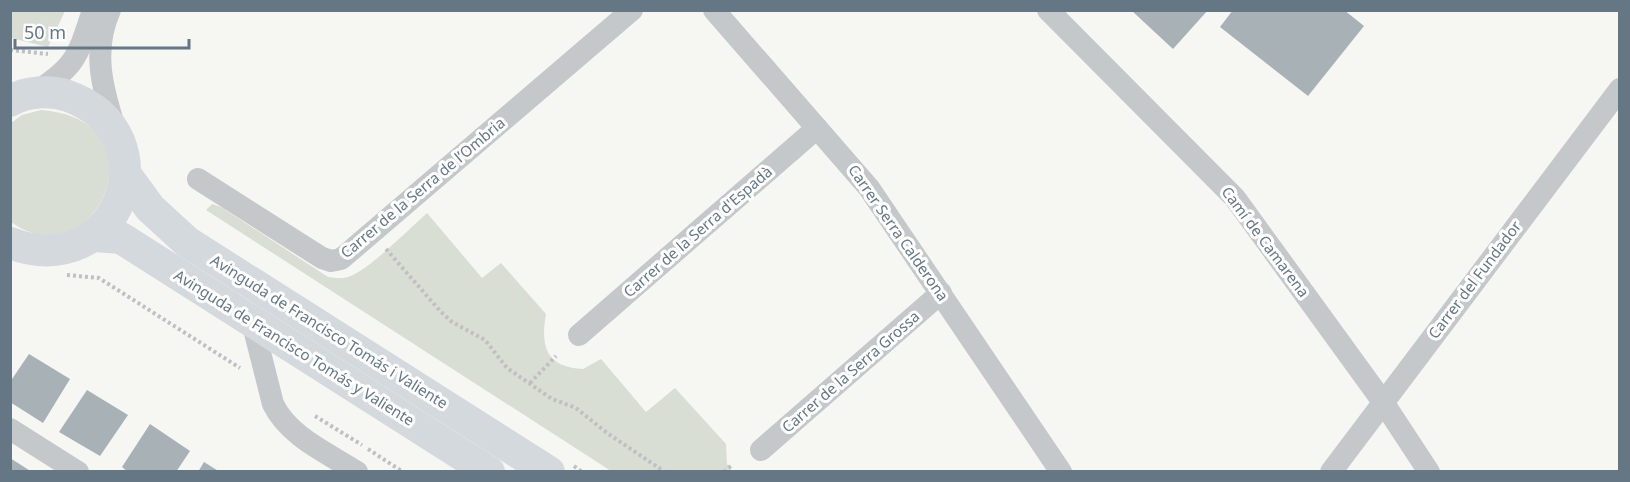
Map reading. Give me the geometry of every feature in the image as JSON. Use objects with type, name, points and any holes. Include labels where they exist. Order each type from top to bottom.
[{"type":"main road","points":[[10,243],[28,250],[53,252],[77,246],[95,236],[112,217],[122,196],[126,175],[124,156],[118,138],[104,117],[84,102],[60,93],[18,97]]},
{"type":"main road","name":"Avinguda de Francisco Tomás i Valiente","points":[[126,175],[150,208],[187,242],[549,471]]},
{"type":"main road","name":"Avinguda de Francisco Tomás y Valiente","points":[[95,236],[122,238],[489,471]]},
{"type":"street","points":[[18,97],[57,79],[74,62],[93,10]]},
{"type":"street","points":[[110,10],[104,28],[99,59],[104,94],[118,138]]},
{"type":"street","name":"Carrer de la Serra de l’Ombria","points":[[198,179],[322,258],[331,261],[341,259],[632,10]]},
{"type":"street","name":"Carrer Serra Calderona","points":[[714,10],[869,188],[1061,471]]},
{"type":"street","name":"Camí de Camarena","points":[[1048,10],[1235,198],[1383,402],[1429,471]]},
{"type":"street","name":"Carrer del Fundador","points":[[1331,471],[1620,89]]},
{"type":"street","name":"Carrer de la Serra d'Espadà","points":[[579,335],[817,128]]},
{"type":"street","name":"Carrer de la Serra Grossa","points":[[761,450],[941,293]]},
{"type":"street","points":[[252,321],[273,405],[288,427],[357,471]]},
{"type":"street","points":[[10,429],[78,471]]},
{"type":"path","points":[[10,50],[59,55]]},
{"type":"path","points":[[382,245],[441,312],[452,322],[485,340],[507,368],[552,399],[576,408],[607,433],[665,471]]},
{"type":"path","points":[[66,274],[99,278],[268,386]]},
{"type":"path","points":[[530,383],[556,356]]},
{"type":"path","points":[[306,410],[403,471]]},
{"type":"path","points":[[724,471],[732,465]]},
{"type":"shaded area","points":[[11,10],[65,11],[48,47],[11,38]]},
{"type":"shaded area","points":[[41,110],[79,120],[101,140],[109,165],[105,192],[91,216],[69,231],[42,235],[11,222],[11,123],[22,115]]},
{"type":"shaded area","points":[[212,204],[221,207],[328,277],[338,278],[348,277],[366,267],[427,213],[482,278],[501,263],[546,314],[544,337],[549,354],[554,360],[583,369],[601,359],[646,412],[675,388],[726,444],[727,464],[732,471],[611,471],[206,210]]},
{"type":"building","points":[[1131,10],[1208,10],[1173,49]]},
{"type":"building","points":[[1233,10],[1344,10],[1364,26],[1308,96],[1220,27]]},
{"type":"building","points":[[29,354],[70,379],[43,423],[10,402],[10,382]]},
{"type":"building","points":[[87,390],[128,415],[100,456],[59,432]]},
{"type":"building","points":[[150,424],[190,451],[176,472],[128,472],[122,467]]},
{"type":"building","points":[[10,458],[32,472],[10,472]]},
{"type":"building","points":[[204,462],[220,472],[198,472]]}]
